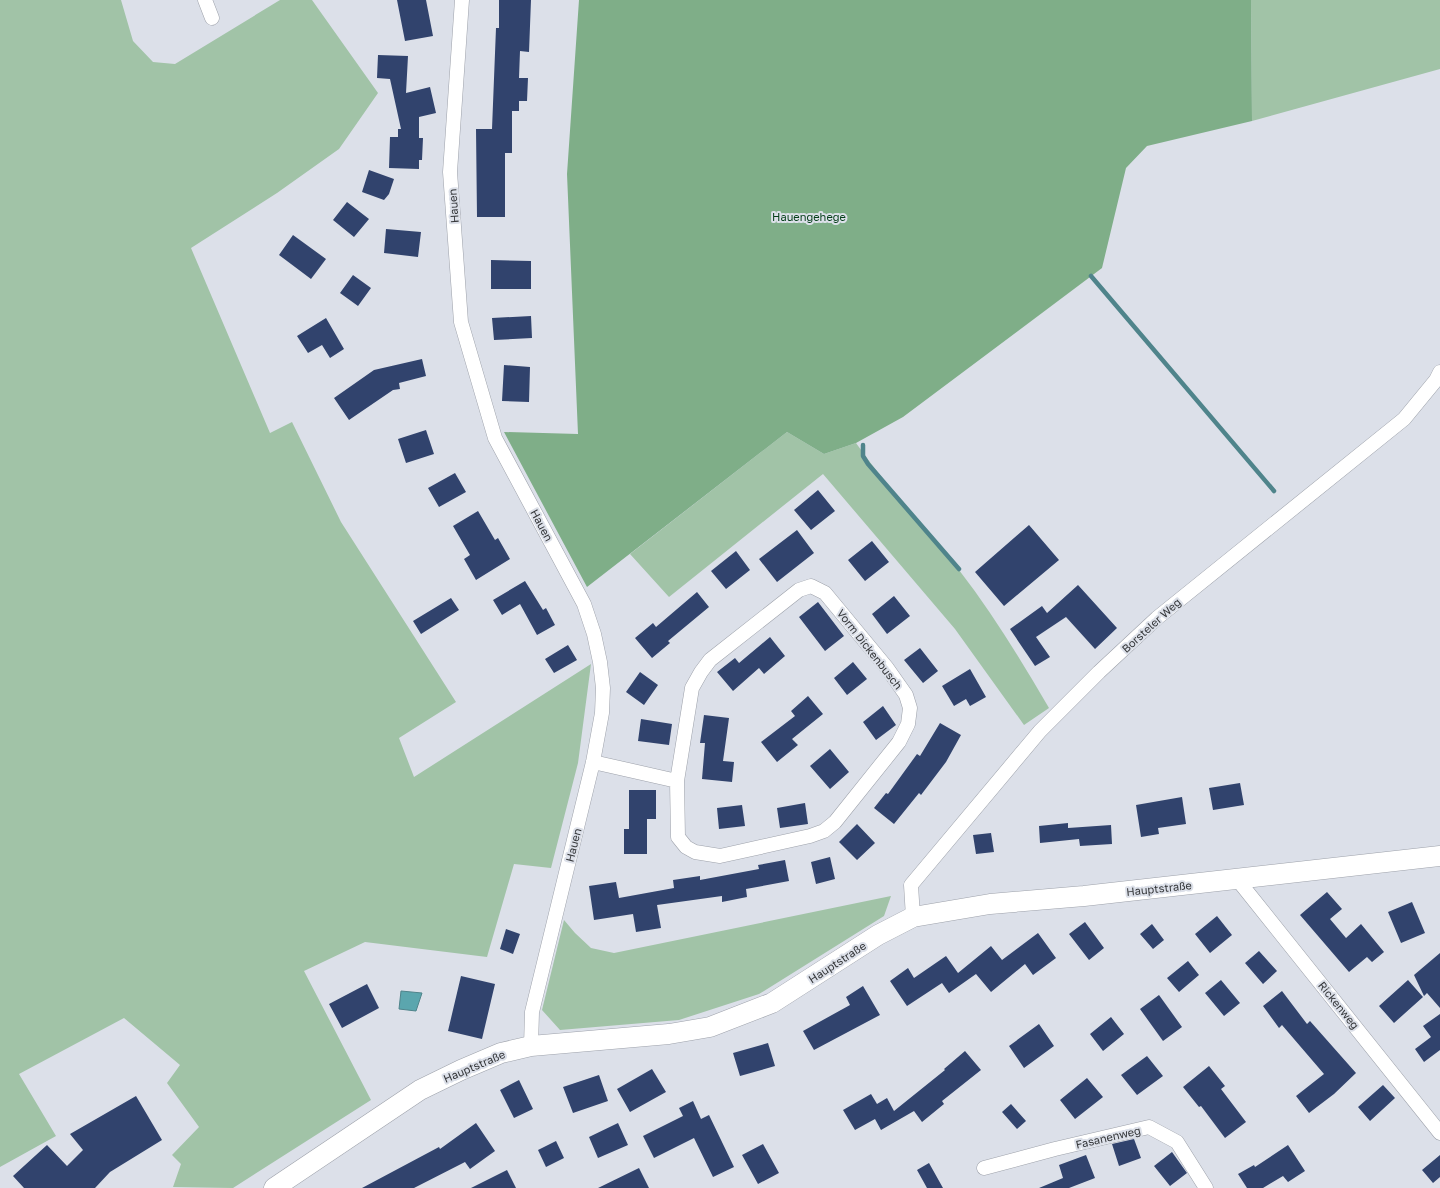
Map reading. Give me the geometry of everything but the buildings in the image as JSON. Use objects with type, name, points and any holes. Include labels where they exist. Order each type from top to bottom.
[{"type":"main road","name":"Hauptstraße","points":[[274,1188],[420,1090],[501,1053],[531,1046],[669,1034],[710,1027],[772,1003],[878,935],[914,917],[990,904],[1237,879],[1440,856]]},
{"type":"street","points":[[205,0],[212,18]]},
{"type":"street","name":"Hauen","points":[[462,0],[450,172],[461,322],[495,438],[584,604],[594,634],[600,662],[603,688],[602,713],[593,762],[532,1012],[531,1046]]},
{"type":"street","name":"Borsteler Weg","points":[[914,917],[911,886],[1040,731],[1157,618],[1404,419],[1436,380],[1440,372]]},
{"type":"street","name":"Vorm Dickenbusch","points":[[811,586],[825,593],[887,668],[906,695],[910,708],[908,724],[899,742],[835,822],[824,831],[810,836],[720,856],[695,852],[686,847],[678,837],[678,781],[692,688],[701,672],[710,660],[799,590],[811,586]]},
{"type":"street","points":[[593,762],[678,781]]},
{"type":"street","name":"Rickenweg","points":[[1237,879],[1440,1132]]},
{"type":"street","name":"Fasanenweg","points":[[984,1168],[1054,1149],[1148,1127],[1177,1142],[1206,1188]]},
{"type":"green space","points":[[0,0],[121,0],[133,41],[153,62],[175,64],[280,0],[312,0],[378,93],[339,149],[277,193],[191,248],[270,433],[292,422],[341,522],[456,702],[399,738],[414,777],[591,664],[578,763],[551,868],[514,864],[487,957],[365,942],[304,971],[371,1100],[233,1188],[173,1187],[181,1164],[172,1155],[199,1127],[167,1083],[180,1065],[124,1018],[19,1074],[56,1136],[0,1167]]},
{"type":"green space","name":"Hauengehege","points":[[579,0],[1251,0],[1252,121],[1147,146],[1126,168],[1102,268],[903,417],[856,443],[824,454],[787,432],[587,587],[504,432],[578,434],[567,174]]},
{"type":"green space","points":[[1251,0],[1440,0],[1440,69],[1252,121]]},
{"type":"green space","points":[[787,432],[824,454],[856,443],[868,460],[946,554],[983,603],[1028,672],[1049,708],[1024,725],[955,629],[823,474],[669,597],[630,554]]},
{"type":"green space","points":[[891,896],[884,916],[759,994],[679,1020],[560,1030],[542,1010],[564,920],[591,948],[614,953]]},
{"type":"water","points":[[401,991],[422,993],[416,1011],[399,1009]]},
{"type":"waterway","points":[[1091,276],[1274,491]]},
{"type":"waterway","points":[[863,445],[863,456],[868,464],[959,569]]}]
